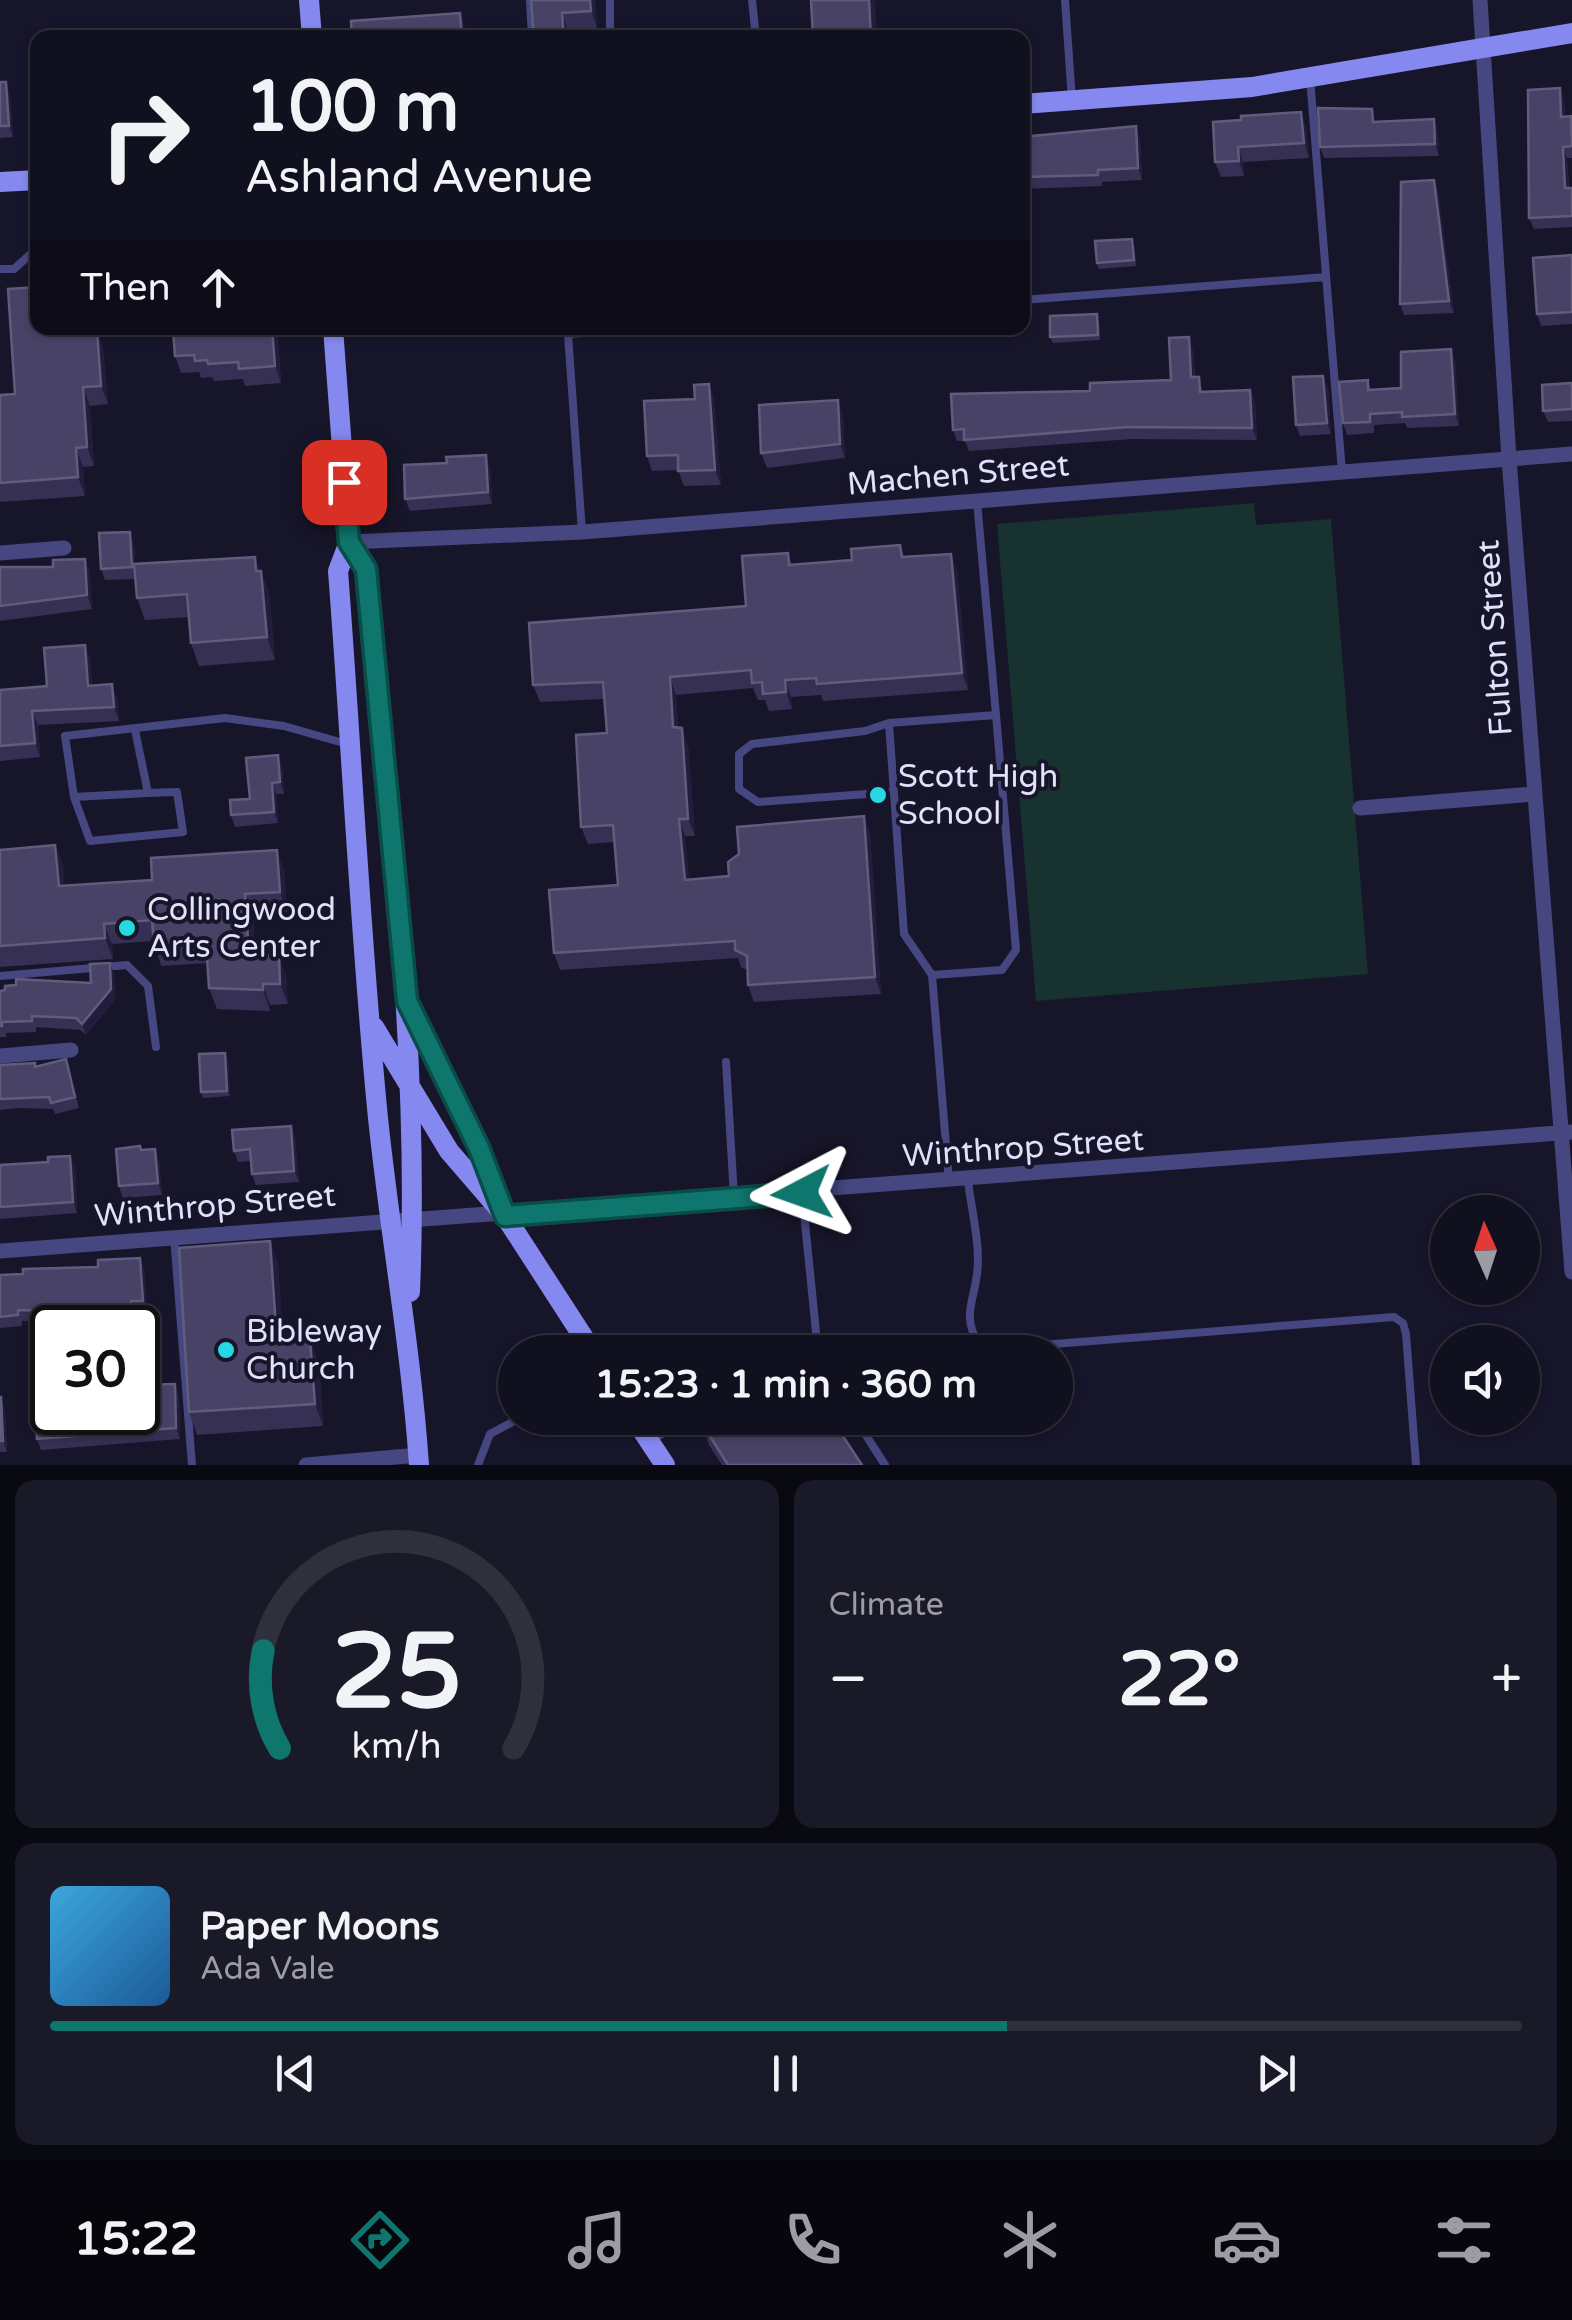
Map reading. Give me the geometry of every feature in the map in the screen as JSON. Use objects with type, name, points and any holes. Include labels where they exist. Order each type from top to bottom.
[{"type":"main road","points":[[309,0],[311,30]]},
{"type":"main road","points":[[1030,103],[1252,87],[1572,33]]},
{"type":"main road","points":[[0,182],[30,180]]},
{"type":"main road","points":[[333,335],[349,542],[338,571],[368,1018],[388,1220],[408,1334],[419,1460]]},
{"type":"main road","points":[[349,542],[366,569],[407,1001],[413,1220],[408,1334]]},
{"type":"main road","points":[[351,746],[384,757]]},
{"type":"main road","points":[[407,1001],[479,1148],[505,1216]]},
{"type":"main road","points":[[368,1018],[449,1150],[505,1216],[581,1335]]},
{"type":"main road","points":[[645,1435],[665,1465]]},
{"type":"street","name":"Fulton Street","points":[[1480,0],[1534,794],[1567,1133],[1572,1272]]},
{"type":"street","name":"Machen Street","points":[[349,542],[582,532],[1572,454]]},
{"type":"street","points":[[0,552],[64,548]]},
{"type":"street","points":[[1360,808],[1534,794]]},
{"type":"street","points":[[0,1056],[71,1050]]},
{"type":"street","name":"Winthrop Street","points":[[0,1251],[388,1220],[505,1216],[1567,1133]]},
{"type":"street","points":[[306,1465],[419,1460]]},
{"type":"lane","points":[[530,0],[532,30]]},
{"type":"lane","points":[[610,0],[610,30]]},
{"type":"lane","points":[[752,0],[755,30]]},
{"type":"lane","points":[[1065,0],[1072,100]]},
{"type":"lane","points":[[1310,76],[1342,472]]},
{"type":"lane","points":[[0,269],[14,269],[30,255]]},
{"type":"lane","points":[[1030,299],[1326,277]]},
{"type":"lane","points":[[568,335],[582,532]]},
{"type":"lane","points":[[932,975],[1002,970],[1016,950],[977,501]]},
{"type":"lane","points":[[894,792],[758,802],[739,790],[738,754],[752,744],[865,731],[889,723],[996,714]]},
{"type":"lane","points":[[74,797],[177,792],[183,832],[90,841],[74,797],[65,736],[224,718],[284,726],[351,746]]},
{"type":"lane","points":[[889,723],[904,934],[932,975],[948,1181]]},
{"type":"lane","points":[[135,730],[148,793]]},
{"type":"lane","points":[[0,976],[128,965],[148,986],[156,1047]]},
{"type":"lane","points":[[726,1062],[734,1198]]},
{"type":"lane","points":[[968,1180],[977,1274],[968,1305],[972,1332],[978,1342],[1004,1348],[1394,1317],[1403,1323],[1406,1334],[1416,1465]]},
{"type":"lane","points":[[802,1193],[816,1335]]},
{"type":"lane","points":[[174,1236],[192,1465]]},
{"type":"lane","points":[[478,1465],[490,1434],[498,1430]]},
{"type":"lane","points":[[650,1442],[661,1435]]},
{"type":"lane","points":[[866,1435],[885,1465]]},
{"type":"green space","points":[[1254,503],[1256,525],[1331,519],[1368,974],[1036,1001],[997,524]]},
{"type":"building","points":[[531,0],[590,0],[591,11],[562,13],[563,30],[533,30]]},
{"type":"building","points":[[811,0],[869,0],[871,30],[813,30]]},
{"type":"building","points":[[460,13],[461,30],[352,30],[351,21]]},
{"type":"building","points":[[0,82],[6,82],[9,126],[0,126]]},
{"type":"building","points":[[1560,88],[1561,117],[1571,116],[1572,146],[1563,147],[1565,188],[1572,188],[1572,216],[1529,218],[1528,90]]},
{"type":"building","points":[[1318,108],[1372,109],[1373,122],[1434,119],[1435,144],[1320,147]]},
{"type":"building","points":[[1301,112],[1304,143],[1238,147],[1239,161],[1215,162],[1213,122]]},
{"type":"building","points":[[1136,126],[1138,168],[1098,170],[1098,175],[1030,177],[1030,136]]},
{"type":"building","points":[[1434,180],[1449,301],[1400,304],[1401,182]]},
{"type":"building","points":[[1132,239],[1134,260],[1097,263],[1095,241]]},
{"type":"building","points":[[1572,255],[1572,312],[1537,314],[1533,258]]},
{"type":"building","points":[[30,288],[30,335],[97,335],[101,386],[83,387],[87,447],[76,448],[78,477],[0,483],[0,395],[15,394],[8,289]]},
{"type":"building","points":[[1097,314],[1098,335],[1050,337],[1050,316]]},
{"type":"building","points":[[173,335],[273,335],[275,366],[239,369],[238,362],[208,364],[207,360],[195,361],[194,355],[175,356]]},
{"type":"building","points":[[1189,337],[1191,377],[1199,377],[1200,392],[1250,390],[1252,428],[1128,427],[964,440],[964,429],[953,430],[951,394],[1090,391],[1090,383],[1171,380],[1169,338]]},
{"type":"building","points":[[1451,349],[1455,414],[1370,414],[1370,422],[1343,423],[1339,382],[1368,380],[1368,390],[1401,388],[1401,352]]},
{"type":"building","points":[[1323,376],[1327,423],[1296,425],[1293,377]]},
{"type":"building","points":[[1572,383],[1572,409],[1543,411],[1542,385]]},
{"type":"building","points":[[709,384],[715,470],[678,471],[678,455],[647,456],[644,401],[695,399],[694,385]]},
{"type":"building","points":[[838,400],[840,444],[761,453],[759,405]]},
{"type":"building","points":[[486,455],[488,492],[405,499],[404,465],[447,463],[446,457]]},
{"type":"building","points":[[130,532],[132,567],[101,569],[99,533]]},
{"type":"building","name":"Scott High School","points":[[900,545],[902,557],[951,554],[962,673],[817,684],[816,678],[785,680],[786,692],[763,694],[762,682],[752,683],[751,670],[670,677],[673,727],[682,728],[688,819],[679,819],[685,880],[729,876],[728,862],[739,854],[737,827],[864,816],[875,977],[748,985],[747,956],[735,950],[735,941],[554,953],[549,890],[618,885],[613,825],[581,827],[576,735],[607,733],[603,682],[533,685],[529,623],[746,606],[742,556],[788,553],[789,565],[852,560],[851,549]]},
{"type":"building","points":[[255,557],[256,571],[261,571],[267,637],[191,643],[187,594],[137,598],[134,564]]},
{"type":"building","points":[[85,559],[87,595],[0,606],[0,567],[53,567],[53,560]]},
{"type":"building","points":[[85,645],[88,686],[112,684],[114,707],[32,711],[35,743],[0,746],[0,690],[47,686],[44,648]]},
{"type":"building","points":[[278,755],[280,782],[272,783],[274,812],[231,815],[230,800],[250,799],[246,758]]},
{"type":"building","points":[[55,845],[59,886],[152,880],[151,858],[277,850],[280,892],[245,894],[249,955],[279,955],[280,984],[263,984],[263,990],[209,988],[206,942],[154,946],[152,920],[104,924],[105,938],[0,946],[0,850]]},
{"type":"building","points":[[110,963],[111,989],[82,1024],[76,1018],[32,1016],[32,1021],[2,1022],[0,1026],[0,991],[16,985],[16,979],[91,983],[90,964]]},
{"type":"building","points":[[225,1053],[227,1091],[201,1092],[199,1054]]},
{"type":"building","points":[[66,1059],[75,1097],[51,1103],[49,1097],[0,1099],[0,1065],[35,1063],[35,1067]]},
{"type":"building","points":[[291,1126],[294,1171],[252,1174],[250,1149],[234,1151],[232,1130]]},
{"type":"building","points":[[140,1146],[141,1150],[155,1149],[158,1183],[119,1186],[116,1149]]},
{"type":"building","points":[[70,1156],[73,1202],[0,1207],[0,1165],[48,1162],[48,1157]]},
{"type":"building","name":"Bibleway Church","points":[[270,1241],[277,1341],[310,1339],[315,1404],[189,1412],[179,1248]]},
{"type":"building","points":[[140,1258],[143,1301],[131,1301],[131,1305],[30,1305],[30,1310],[0,1317],[0,1275],[23,1274],[23,1269],[98,1267],[98,1260]]},
{"type":"building","points":[[160,1384],[175,1384],[176,1428],[160,1429]]},
{"type":"building","points":[[1,1397],[3,1441],[0,1441]]},
{"type":"building","points":[[37,1435],[88,1435],[37,1439]]},
{"type":"building","points":[[709,1435],[842,1435],[862,1465],[728,1465]]},
{"type":"place","name":"Scott High School","points":[[878,795]]},
{"type":"place","name":"Collingwood Arts Center","points":[[127,928]]},
{"type":"place","name":"Bibleway Church","points":[[226,1350]]},
{"type":"route","points":[[344,482],[349,542],[366,569],[407,1001],[479,1148],[505,1216],[802,1193]]}]
